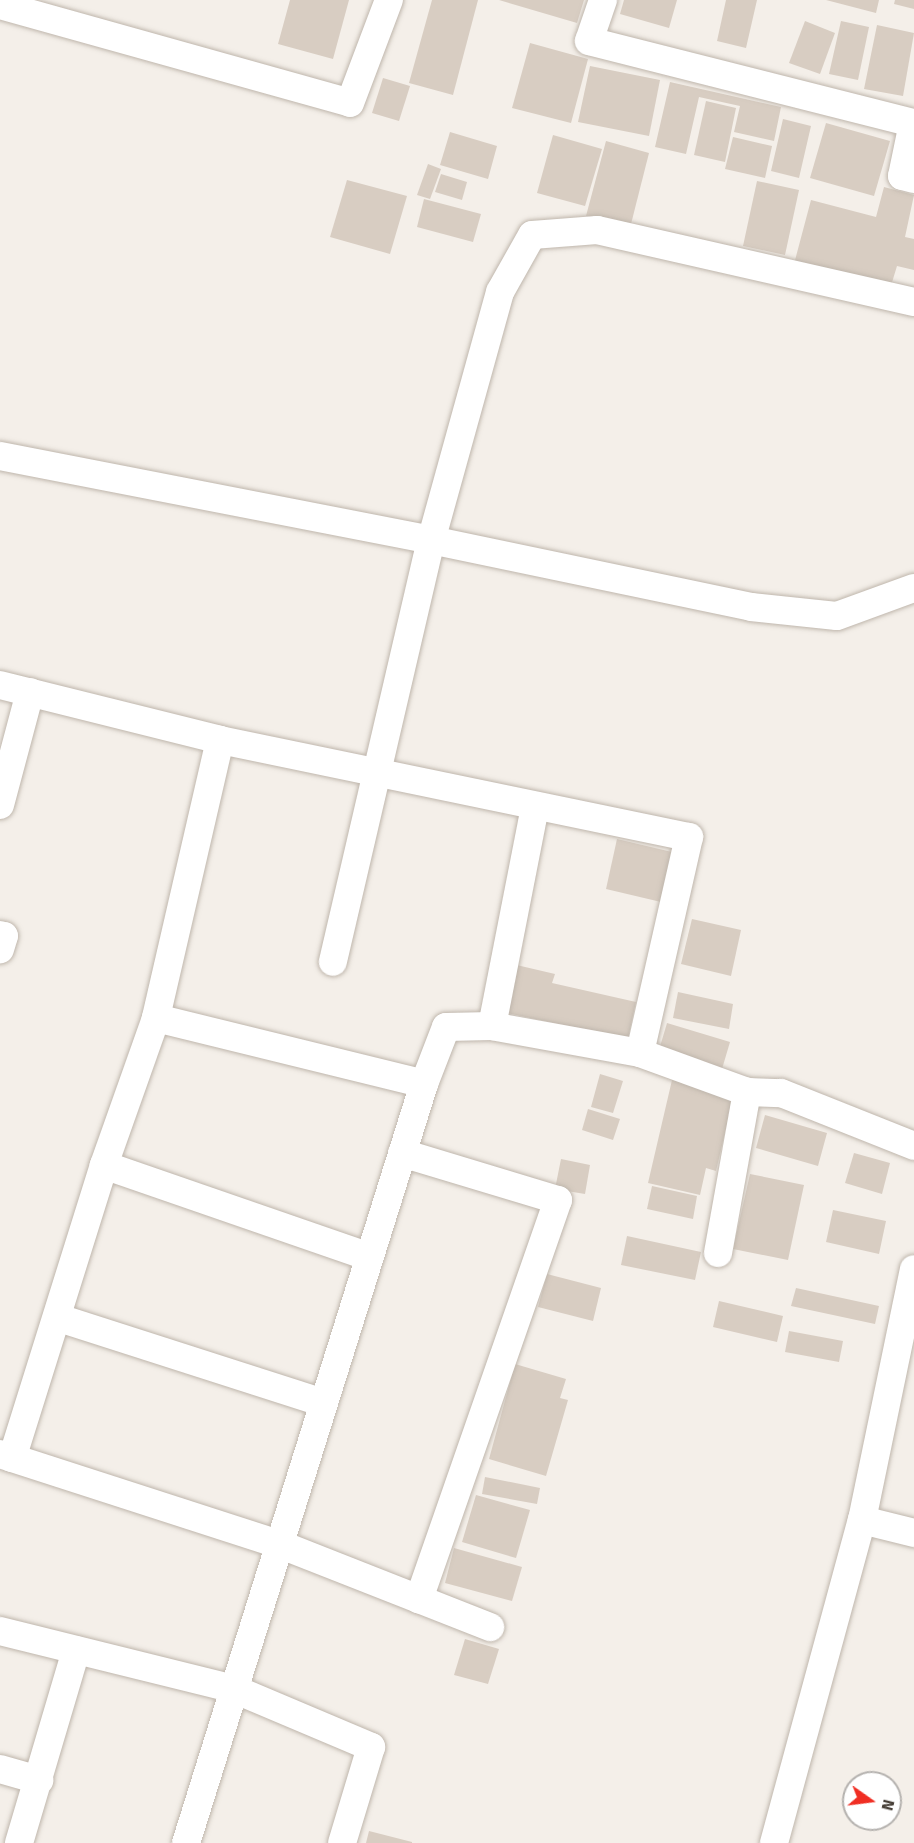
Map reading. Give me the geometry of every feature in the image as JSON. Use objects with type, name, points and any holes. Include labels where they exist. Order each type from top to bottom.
[{"type":"street","points":[[0,5],[350,103],[389,0]]},
{"type":"street","points":[[603,0],[589,41],[913,123],[902,176],[914,179]]},
{"type":"street","points":[[333,962],[375,772],[431,540],[500,292],[532,235],[597,230],[914,302]]},
{"type":"street","points":[[0,456],[431,540],[751,607],[837,616],[914,588]]},
{"type":"street","points":[[0,685],[220,740],[689,837],[640,1053]]},
{"type":"street","points":[[0,805],[30,692]]},
{"type":"street","points":[[220,740],[156,1018],[104,1165],[59,1318],[6,1456],[279,1544],[490,1627]]},
{"type":"street","points":[[492,1026],[535,806]]},
{"type":"street","points":[[0,935],[4,936],[0,949]]},
{"type":"street","points":[[156,1018],[424,1083]]},
{"type":"street","points":[[186,1843],[424,1083],[446,1027],[492,1026],[640,1053],[747,1092],[781,1093],[914,1146]]},
{"type":"street","points":[[718,1253],[747,1092]]},
{"type":"street","points":[[402,1153],[558,1200],[419,1599]]},
{"type":"street","points":[[104,1165],[370,1257]]},
{"type":"street","points":[[774,1843],[862,1520],[914,1269]]},
{"type":"street","points":[[59,1318],[324,1403]]},
{"type":"street","points":[[862,1520],[914,1533]]},
{"type":"street","points":[[0,1631],[234,1689],[370,1747],[342,1843]]},
{"type":"street","points":[[19,1843],[76,1650]]},
{"type":"street","points":[[0,1769],[39,1780]]},
{"type":"building","points":[[290,0],[349,0],[333,59],[278,44]]},
{"type":"building","points":[[432,0],[478,0],[453,95],[409,83]]},
{"type":"building","points":[[499,0],[584,0],[577,23]]},
{"type":"building","points":[[624,0],[677,0],[669,28],[620,14]]},
{"type":"building","points":[[726,0],[757,0],[746,48],[717,41]]},
{"type":"building","points":[[826,0],[879,0],[876,13]]},
{"type":"building","points":[[895,0],[914,0],[914,9],[894,4]]},
{"type":"building","points":[[805,21],[835,33],[820,74],[789,63]]},
{"type":"building","points":[[841,21],[869,27],[858,80],[829,74]]},
{"type":"building","points":[[877,25],[914,33],[903,96],[864,89]]},
{"type":"building","points":[[530,43],[588,59],[571,123],[512,108]]},
{"type":"building","points":[[590,66],[660,80],[649,136],[578,122]]},
{"type":"building","points":[[383,78],[410,86],[399,121],[372,113]]},
{"type":"building","points":[[670,82],[781,107],[774,141],[734,132],[740,106],[699,97],[686,154],[655,147]]},
{"type":"building","points":[[706,101],[736,108],[725,162],[694,155]]},
{"type":"building","points":[[783,119],[811,126],[799,178],[771,171]]},
{"type":"building","points":[[826,123],[890,141],[874,196],[810,178]]},
{"type":"building","points":[[450,132],[497,146],[488,179],[440,165]]},
{"type":"building","points":[[553,135],[602,149],[585,206],[537,193]]},
{"type":"building","points":[[733,137],[772,146],[765,178],[725,169]]},
{"type":"building","points":[[606,141],[649,153],[630,228],[586,216]]},
{"type":"building","points":[[428,164],[441,169],[430,199],[417,195]]},
{"type":"building","points":[[441,174],[467,182],[462,200],[435,192]]},
{"type":"building","points":[[347,180],[407,196],[390,254],[330,237]]},
{"type":"building","points":[[757,181],[799,190],[785,255],[743,246]]},
{"type":"building","points":[[884,187],[914,195],[905,237],[914,239],[914,270],[897,266],[890,289],[794,264],[811,200],[876,217]]},
{"type":"building","points":[[424,199],[481,214],[473,242],[417,227]]},
{"type":"building","points":[[617,839],[672,852],[661,902],[606,889]]},
{"type":"building","points":[[692,919],[741,930],[731,976],[681,964]]},
{"type":"building","points":[[508,963],[555,974],[552,983],[636,1002],[626,1048],[597,1032],[497,1011]]},
{"type":"building","points":[[678,992],[733,1004],[729,1029],[673,1018]]},
{"type":"building","points":[[667,1023],[730,1042],[722,1069],[659,1050]]},
{"type":"building","points":[[600,1074],[623,1081],[613,1113],[591,1107]]},
{"type":"building","points":[[672,1080],[734,1094],[716,1171],[706,1168],[700,1195],[648,1183]]},
{"type":"building","points":[[588,1109],[620,1119],[613,1140],[582,1130]]},
{"type":"building","points":[[765,1115],[827,1133],[818,1166],[756,1148]]},
{"type":"building","points":[[854,1153],[890,1163],[882,1194],[845,1183]]},
{"type":"building","points":[[561,1159],[590,1165],[585,1194],[555,1189]]},
{"type":"building","points":[[750,1174],[804,1185],[788,1260],[733,1249]]},
{"type":"building","points":[[652,1186],[697,1196],[693,1219],[647,1209]]},
{"type":"building","points":[[833,1210],[886,1221],[879,1254],[826,1242]]},
{"type":"building","points":[[627,1236],[701,1252],[695,1280],[621,1265]]},
{"type":"building","points":[[547,1274],[601,1288],[593,1321],[538,1307]]},
{"type":"building","points":[[796,1288],[879,1306],[875,1324],[791,1306]]},
{"type":"building","points":[[719,1301],[783,1316],[777,1342],[713,1327]]},
{"type":"building","points":[[789,1331],[843,1341],[839,1362],[785,1352]]},
{"type":"building","points":[[515,1364],[566,1379],[560,1398],[568,1400],[546,1476],[489,1459]]},
{"type":"building","points":[[485,1477],[540,1488],[537,1504],[482,1494]]},
{"type":"building","points":[[476,1495],[530,1510],[516,1558],[462,1542]]},
{"type":"building","points":[[454,1548],[522,1567],[512,1601],[445,1583]]},
{"type":"building","points":[[465,1639],[499,1649],[488,1684],[454,1675]]},
{"type":"building","points":[[369,1831],[412,1842],[412,1843],[366,1843]]}]
